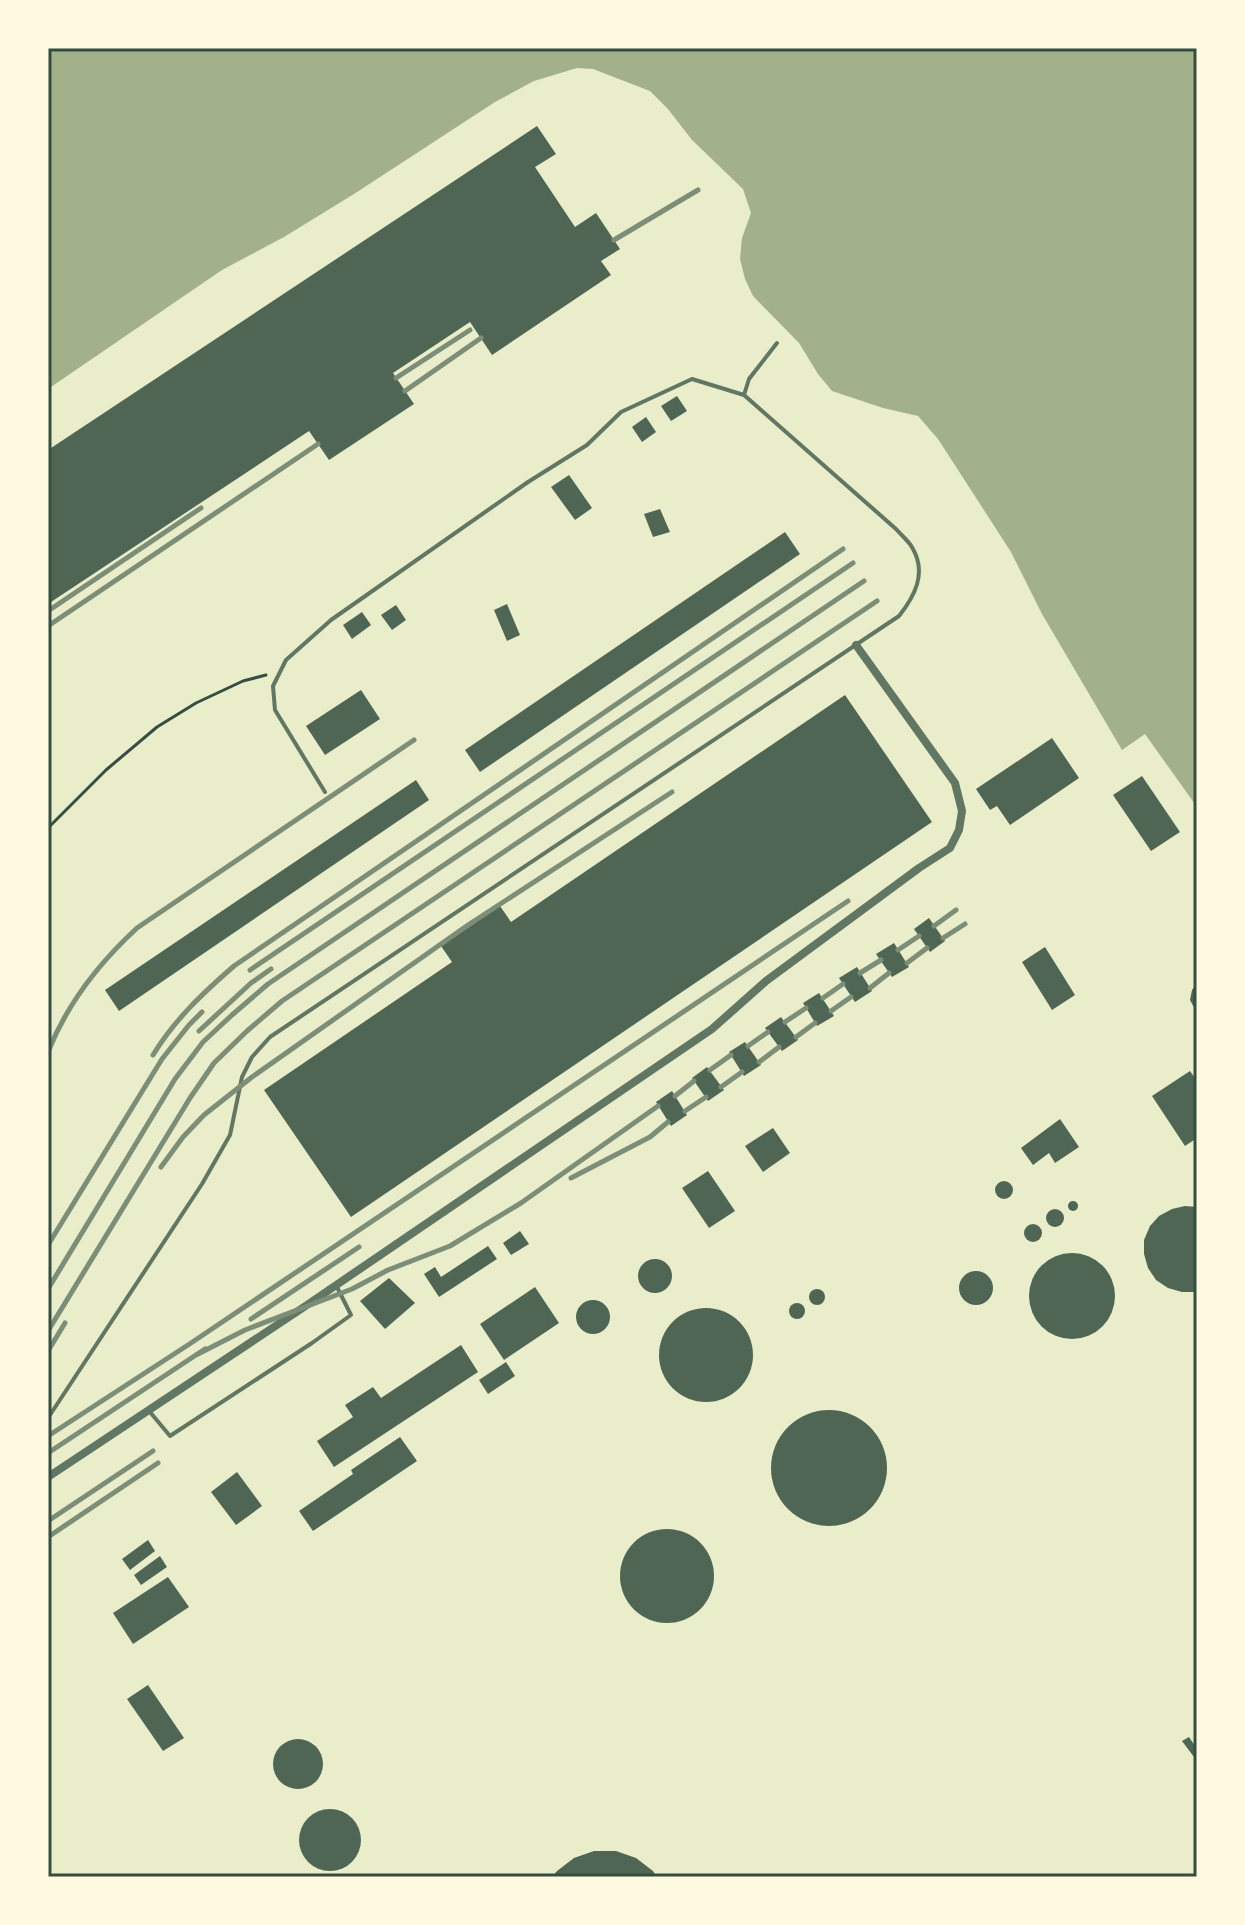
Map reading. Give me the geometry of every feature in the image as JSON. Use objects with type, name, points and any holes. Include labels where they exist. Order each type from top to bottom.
[{"type":"street","points":[[48,1477],[712,1029],[766,981],[950,848],[959,830],[962,811],[955,783],[856,645]]},
{"type":"lane","points":[[744,395],[749,379],[777,343]]},
{"type":"lane","points":[[48,1418],[202,1184],[230,1135],[242,1077],[252,1057],[270,1037],[899,616],[913,599],[918,582],[919,566],[913,549],[896,529],[744,395],[692,379],[621,412],[587,445],[528,482],[331,620],[286,660],[273,686],[275,710],[325,792]]},
{"type":"lane","points":[[148,1410],[170,1436],[312,1343],[351,1315],[336,1285]]},
{"type":"path","points":[[48,828],[106,770],[157,727],[196,703],[243,681],[281,670]]},
{"type":"shaded area","points":[[48,48],[1197,48],[1197,807],[1145,734],[1122,750],[1042,614],[1011,552],[938,439],[918,416],[832,391],[799,343],[753,296],[740,259],[742,238],[751,213],[743,189],[692,140],[650,91],[593,69],[577,68],[534,81],[495,102],[284,237],[222,270],[48,389]]},
{"type":"building","points":[[537,126],[556,154],[535,167],[575,227],[596,213],[620,249],[601,261],[611,275],[492,355],[470,322],[393,373],[414,404],[329,460],[309,431],[48,604],[48,450]]},
{"type":"building","points":[[677,396],[687,411],[671,421],[661,406]]},
{"type":"building","points":[[646,417],[656,432],[642,442],[632,427]]},
{"type":"building","points":[[569,475],[592,508],[575,520],[551,487]]},
{"type":"building","points":[[660,509],[670,532],[653,537],[644,514]]},
{"type":"building","points":[[785,532],[800,554],[480,772],[465,750]]},
{"type":"building","points":[[507,604],[520,635],[507,641],[494,610]]},
{"type":"building","points":[[396,605],[406,620],[392,630],[381,615]]},
{"type":"building","points":[[362,612],[371,625],[352,639],[343,625]]},
{"type":"building","points":[[361,690],[380,719],[325,755],[306,726]]},
{"type":"building","points":[[845,695],[932,822],[351,1217],[264,1090],[452,962],[441,946],[500,906],[511,922]]},
{"type":"building","points":[[1052,738],[1079,778],[1010,825],[997,806],[990,810],[976,789]]},
{"type":"building","points":[[1142,776],[1180,832],[1151,851],[1113,795]]},
{"type":"building","points":[[416,780],[429,800],[119,1011],[105,990]]},
{"type":"building","points":[[929,918],[945,941],[930,952],[914,929]]},
{"type":"building","points":[[894,943],[909,967],[892,977],[876,954]]},
{"type":"building","points":[[1045,947],[1075,995],[1052,1010],[1022,962]]},
{"type":"building","points":[[857,967],[872,991],[855,1002],[839,978]]},
{"type":"building","points":[[1197,983],[1197,1013],[1190,1000]]},
{"type":"building","points":[[819,993],[834,1016],[817,1026],[803,1003]]},
{"type":"building","points":[[781,1017],[798,1040],[782,1051],[765,1028]]},
{"type":"building","points":[[745,1042],[761,1065],[744,1076],[729,1052]]},
{"type":"building","points":[[707,1067],[724,1090],[708,1101],[692,1078]]},
{"type":"building","points":[[1190,1071],[1197,1081],[1197,1138],[1185,1146],[1152,1096]]},
{"type":"building","points":[[672,1091],[687,1115],[671,1126],[656,1102]]},
{"type":"building","points":[[1060,1119],[1079,1147],[1055,1163],[1049,1153],[1033,1165],[1021,1148]]},
{"type":"building","points":[[773,1128],[790,1153],[763,1172],[745,1146]]},
{"type":"building","points":[[708,1171],[735,1211],[709,1228],[682,1188]]},
{"type":"building","points":[[1000,1181],[1008,1181],[1013,1190],[1011,1197],[1000,1199],[995,1194],[995,1186]]},
{"type":"building","points":[[1073,1201],[1078,1206],[1073,1211],[1068,1206]]},
{"type":"building","points":[[1185,1206],[1197,1207],[1197,1292],[1168,1288],[1156,1280],[1144,1254],[1144,1240],[1150,1226],[1159,1216]]},
{"type":"building","points":[[1051,1209],[1059,1209],[1064,1218],[1062,1225],[1051,1227],[1046,1222],[1046,1214]]},
{"type":"building","points":[[1029,1224],[1037,1224],[1042,1233],[1040,1240],[1029,1242],[1024,1237],[1024,1229]]},
{"type":"building","points":[[520,1231],[529,1244],[511,1255],[503,1243]]},
{"type":"building","points":[[488,1246],[497,1259],[439,1297],[424,1274],[435,1267],[441,1277]]},
{"type":"building","points":[[1072,1253],[1089,1256],[1103,1265],[1112,1279],[1115,1296],[1112,1313],[1103,1327],[1089,1336],[1072,1339],[1055,1336],[1041,1327],[1032,1313],[1029,1296],[1032,1279],[1041,1265],[1055,1256]]},
{"type":"building","points":[[655,1259],[667,1264],[672,1276],[667,1288],[655,1293],[643,1288],[638,1276],[643,1264]]},
{"type":"building","points":[[976,1271],[988,1276],[993,1288],[988,1300],[976,1305],[964,1300],[959,1288],[964,1276]]},
{"type":"building","points":[[389,1278],[415,1303],[385,1329],[360,1301]]},
{"type":"building","points":[[535,1287],[559,1323],[504,1360],[480,1324]]},
{"type":"building","points":[[814,1289],[820,1289],[825,1297],[823,1303],[814,1305],[809,1300],[809,1294]]},
{"type":"building","points":[[593,1300],[605,1305],[610,1317],[605,1329],[593,1334],[581,1329],[576,1317],[581,1305]]},
{"type":"building","points":[[794,1303],[800,1303],[805,1311],[803,1317],[794,1319],[789,1314],[789,1308]]},
{"type":"building","points":[[706,1308],[724,1312],[739,1322],[749,1337],[753,1355],[749,1373],[739,1388],[724,1398],[706,1402],[688,1398],[673,1388],[663,1373],[659,1355],[663,1337],[673,1322],[688,1312]]},
{"type":"building","points":[[461,1345],[478,1372],[334,1467],[317,1441],[353,1417],[345,1405],[373,1387],[381,1398]]},
{"type":"building","points":[[506,1362],[515,1376],[488,1394],[479,1380]]},
{"type":"building","points":[[829,1410],[851,1414],[870,1427],[883,1446],[887,1468],[883,1490],[870,1509],[851,1522],[829,1526],[807,1522],[788,1509],[775,1490],[771,1468],[775,1446],[788,1427],[807,1414]]},
{"type":"building","points":[[400,1437],[417,1461],[313,1531],[299,1511]]},
{"type":"building","points":[[237,1472],[262,1506],[236,1525],[211,1492]]},
{"type":"building","points":[[667,1529],[685,1533],[700,1543],[710,1558],[714,1576],[710,1594],[700,1609],[685,1619],[667,1623],[649,1619],[634,1609],[624,1594],[620,1576],[624,1558],[634,1543],[649,1533]]},
{"type":"building","points":[[148,1540],[155,1551],[130,1570],[122,1559]]},
{"type":"building","points":[[160,1556],[167,1567],[141,1585],[134,1575]]},
{"type":"building","points":[[168,1577],[189,1607],[133,1644],[113,1613]]},
{"type":"building","points":[[148,1685],[184,1738],[163,1751],[127,1699]]},
{"type":"building","points":[[1189,1737],[1197,1749],[1194,1757],[1182,1741]]},
{"type":"building","points":[[298,1739],[315,1747],[323,1764],[315,1781],[298,1789],[281,1781],[273,1764],[281,1747]]},
{"type":"building","points":[[324,1809],[336,1809],[352,1818],[359,1828],[359,1852],[352,1862],[336,1871],[324,1871],[304,1857],[299,1846],[299,1834],[313,1814]]},
{"type":"building","points":[[594,1851],[616,1851],[636,1858],[657,1877],[552,1877],[574,1858]]},
{"type":"railway","points":[[614,240],[698,190]]},
{"type":"railway","points":[[396,378],[470,330]]},
{"type":"railway","points":[[405,391],[481,338]]},
{"type":"railway","points":[[48,626],[318,444]]},
{"type":"railway","points":[[48,611],[201,508]]},
{"type":"railway","points":[[153,1055],[190,1007],[234,966],[843,549]]},
{"type":"railway","points":[[250,970],[853,563]]},
{"type":"railway","points":[[48,1289],[175,1079],[203,1042],[232,1015],[268,984],[864,581]]},
{"type":"railway","points":[[48,1331],[190,1098],[214,1063],[247,1031],[282,1001],[877,601]]},
{"type":"railway","points":[[48,1052],[85,985],[137,928],[414,740]]},
{"type":"railway","points":[[161,1167],[204,1115],[252,1077],[468,925],[672,792]]},
{"type":"railway","points":[[48,1436],[848,901]]},
{"type":"railway","points":[[934,926],[956,910]]},
{"type":"railway","points":[[943,938],[965,924]]},
{"type":"railway","points":[[898,950],[919,936]]},
{"type":"railway","points":[[907,963],[927,948]]},
{"type":"railway","points":[[860,973],[881,960]]},
{"type":"railway","points":[[199,1031],[251,983],[271,969]]},
{"type":"railway","points":[[870,988],[889,973]]},
{"type":"railway","points":[[823,998],[843,984]]},
{"type":"railway","points":[[831,1011],[851,997]]},
{"type":"railway","points":[[785,1022],[806,1008]]},
{"type":"railway","points":[[48,1245],[162,1059],[202,1012]]},
{"type":"railway","points":[[796,1037],[815,1023]]},
{"type":"railway","points":[[748,1046],[768,1032]]},
{"type":"railway","points":[[759,1062],[779,1047]]},
{"type":"railway","points":[[710,1070],[731,1055]]},
{"type":"railway","points":[[721,1087],[742,1072]]},
{"type":"railway","points":[[675,1096],[694,1081]]},
{"type":"railway","points":[[685,1111],[706,1097]]},
{"type":"railway","points":[[198,1354],[245,1330],[352,1289],[388,1270],[450,1246],[521,1203],[658,1106]]},
{"type":"railway","points":[[571,1178],[650,1137],[668,1122]]},
{"type":"railway","points":[[251,1319],[359,1247]]},
{"type":"railway","points":[[48,1351],[65,1323]]},
{"type":"railway","points":[[48,1453],[205,1349]]},
{"type":"railway","points":[[48,1521],[153,1451]]},
{"type":"railway","points":[[48,1537],[158,1463]]}]
